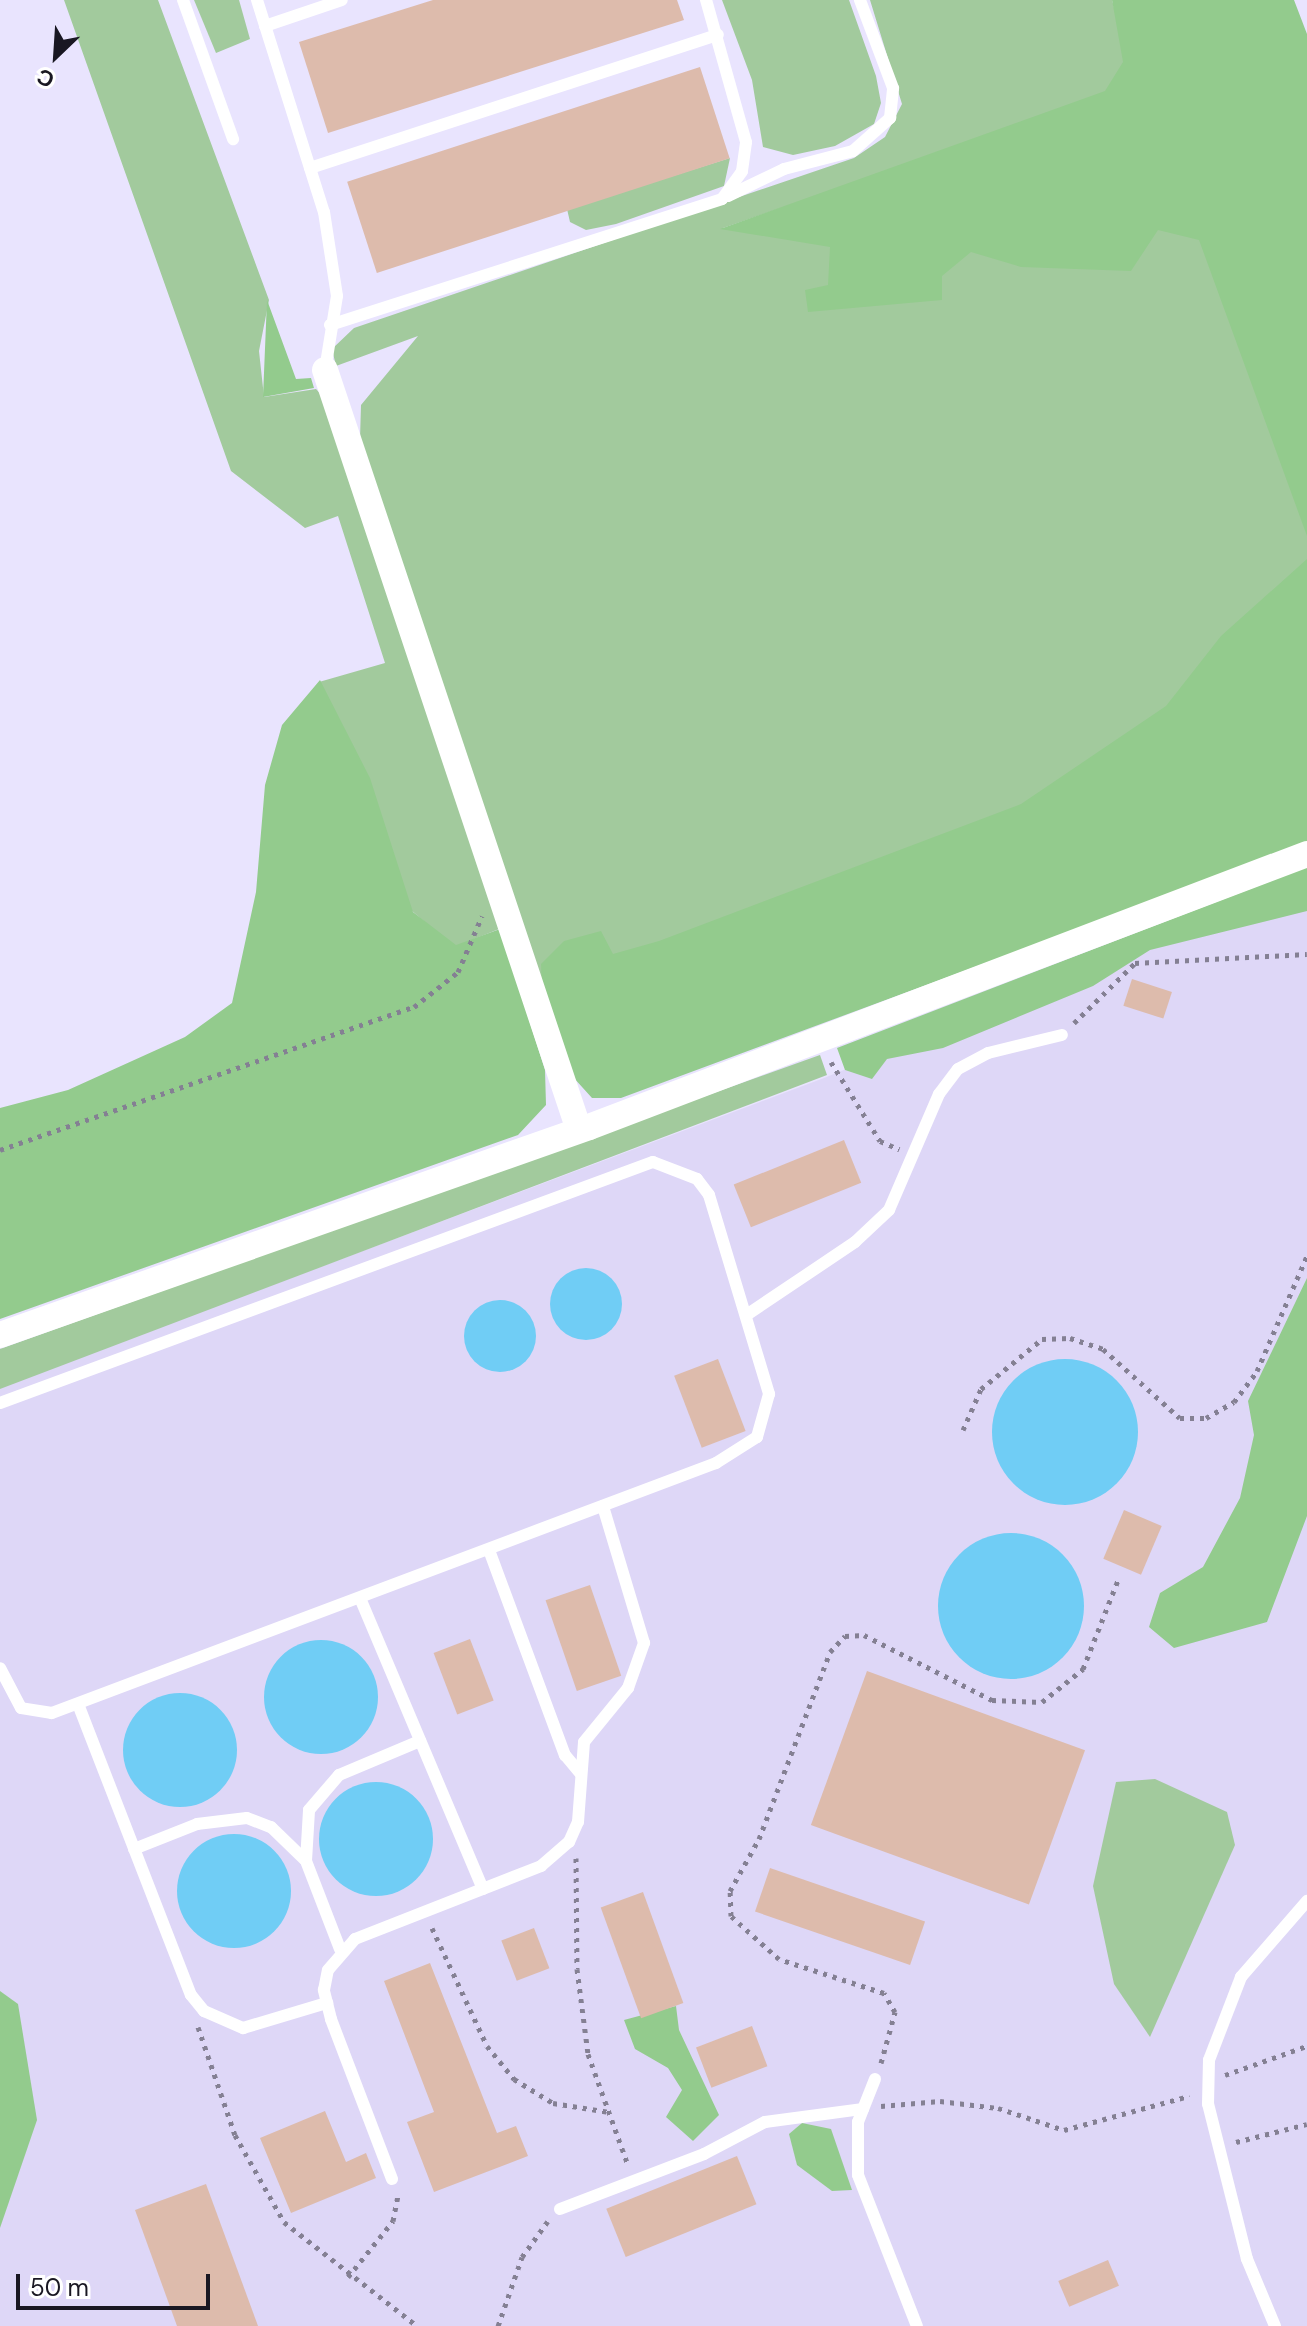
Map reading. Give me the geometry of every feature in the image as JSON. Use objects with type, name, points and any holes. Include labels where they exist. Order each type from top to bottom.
[{"type":"street","points":[[325,370],[579,1130]]},
{"type":"street","points":[[0,1335],[579,1130],[1307,854]]},
{"type":"lane","points":[[183,0],[233,139]]},
{"type":"lane","points":[[257,0],[310,168],[337,296],[325,370]]},
{"type":"lane","points":[[265,26],[342,0]]},
{"type":"lane","points":[[706,0],[746,142],[742,171],[722,199]]},
{"type":"lane","points":[[330,325],[722,199],[784,169],[853,151],[890,118],[893,88],[860,0]]},
{"type":"lane","points":[[310,168],[718,35]]},
{"type":"lane","points":[[748,1314],[878,1221],[958,1069],[988,1053],[1062,1035]]},
{"type":"lane","points":[[0,1403],[634,1164],[677,1169],[703,1187],[748,1314],[769,1394],[757,1437],[716,1463],[78,1704],[37,1714],[21,1708],[0,1668]]},
{"type":"lane","points":[[340,1949],[558,1855],[578,1822],[584,1742],[628,1688],[644,1643],[603,1506]]},
{"type":"lane","points":[[489,1550],[565,1755],[580,1773]]},
{"type":"lane","points":[[360,1598],[483,1889]]},
{"type":"lane","points":[[78,1704],[191,1995],[223,2023],[243,2028],[327,2003]]},
{"type":"lane","points":[[392,2179],[327,2003],[324,1990],[340,1949],[306,1861],[302,1832],[321,1789],[420,1741]]},
{"type":"lane","points":[[134,1849],[197,1824],[247,1818],[290,1841],[306,1861]]},
{"type":"lane","points":[[1275,2326],[1247,2259],[1221,2157],[1209,2080],[1220,2017],[1241,1977],[1307,1901]]},
{"type":"lane","points":[[875,2079],[863,2109],[854,2148],[858,2175],[917,2326]]},
{"type":"lane","points":[[560,2209],[633,2181],[765,2122],[863,2109]]},
{"type":"path","points":[[0,1150],[414,1007],[458,972],[494,883]]},
{"type":"path","points":[[1062,1035],[1135,963],[1307,954]]},
{"type":"path","points":[[822,1039],[880,1141],[914,1156]]},
{"type":"path","points":[[963,1430],[981,1389],[1015,1355],[1056,1338],[1103,1349],[1180,1418],[1206,1418],[1234,1402],[1257,1371],[1307,1256]]},
{"type":"path","points":[[875,2079],[895,2012],[884,1993],[779,1959],[731,1916],[730,1891],[759,1839],[830,1652],[845,1636],[864,1635],[992,1700],[1042,1702],[1083,1669],[1118,1580]]},
{"type":"path","points":[[578,1822],[577,1969],[588,2054],[633,2181]]},
{"type":"path","points":[[425,1911],[487,2046],[514,2079],[553,2103],[609,2112]]},
{"type":"path","points":[[191,1995],[207,2069],[250,2161],[284,2222],[348,2277],[417,2326]]},
{"type":"path","points":[[863,2109],[940,2101],[998,2108],[1064,2130],[1183,2102],[1209,2080],[1307,2046]]},
{"type":"path","points":[[1221,2157],[1241,2136],[1307,2124]]},
{"type":"path","points":[[348,2277],[393,2221],[400,2204],[392,2179]]},
{"type":"path","points":[[498,2326],[522,2257],[560,2209]]},
{"type":"shaded area","points":[[1307,881],[1307,2326],[0,2326],[0,1387],[824,1078]]},
{"type":"green space","points":[[64,0],[158,0],[269,300],[259,351],[264,397],[316,389],[325,399],[499,929],[454,947],[411,910],[319,682],[385,663],[338,516],[305,528],[231,471]]},
{"type":"green space","points":[[194,0],[239,0],[250,39],[216,53]]},
{"type":"green space","points":[[722,0],[849,0],[876,76],[881,103],[874,124],[835,146],[793,155],[763,147],[752,80]]},
{"type":"green space","points":[[870,0],[1112,0],[1129,65],[1106,96],[723,228],[1168,219],[1205,231],[1307,523],[1307,568],[1170,709],[1021,809],[542,990],[360,439],[361,405],[418,336],[336,366],[332,349],[354,328],[854,158],[885,137],[902,104]]},
{"type":"green space","points":[[1112,0],[1294,0],[1307,34],[1307,536],[1199,240],[1158,230],[1131,271],[1021,267],[971,252],[942,276],[942,300],[808,312],[805,290],[828,285],[830,247],[720,229],[1105,91],[1123,62]]},
{"type":"green space","points":[[730,158],[724,186],[616,224],[586,230],[570,222],[567,209]]},
{"type":"green space","points":[[267,300],[296,379],[311,378],[314,388],[263,397]]},
{"type":"green space","points":[[1307,559],[1307,844],[621,1098],[592,1098],[573,1077],[542,989],[541,964],[564,941],[601,931],[613,954],[659,941],[1021,804],[1166,706],[1221,636]]},
{"type":"green space","points":[[320,680],[370,778],[413,912],[456,945],[500,929],[545,1070],[546,1105],[518,1135],[0,1319],[0,1108],[68,1090],[185,1037],[232,1003],[256,892],[265,785],[282,725]]},
{"type":"green space","points":[[1307,867],[1307,911],[1150,950],[1093,986],[943,1048],[887,1059],[872,1079],[845,1070],[837,1048]]},
{"type":"green space","points":[[820,1055],[827,1075],[0,1389],[0,1349]]},
{"type":"green space","points":[[1307,1278],[1307,1516],[1267,1622],[1174,1648],[1149,1627],[1160,1593],[1203,1567],[1240,1498],[1254,1435],[1248,1401]]},
{"type":"green space","points":[[1155,1779],[1227,1812],[1235,1845],[1150,2037],[1114,1984],[1093,1886],[1116,1782]]},
{"type":"green space","points":[[0,1991],[18,2004],[37,2120],[0,2228]]},
{"type":"green space","points":[[676,2006],[679,2030],[719,2115],[693,2141],[666,2117],[682,2090],[668,2068],[635,2049],[624,2020]]},
{"type":"green space","points":[[802,2123],[831,2129],[852,2190],[832,2191],[797,2165],[789,2134]]},
{"type":"water","points":[[586,1268],[606,1274],[616,1284],[622,1304],[616,1324],[606,1334],[586,1340],[566,1334],[556,1324],[550,1304],[556,1284],[566,1274]]},
{"type":"water","points":[[500,1300],[520,1306],[530,1316],[536,1336],[530,1356],[520,1366],[500,1372],[480,1366],[470,1356],[464,1336],[470,1316],[480,1306]]},
{"type":"water","points":[[1065,1359],[1093,1364],[1117,1380],[1133,1404],[1138,1432],[1133,1460],[1117,1484],[1093,1500],[1065,1505],[1037,1500],[1013,1484],[997,1460],[992,1432],[997,1404],[1013,1380],[1037,1364]]},
{"type":"water","points":[[1011,1533],[1039,1538],[1063,1554],[1079,1578],[1084,1606],[1079,1634],[1063,1658],[1039,1674],[1011,1679],[983,1674],[959,1658],[943,1634],[938,1606],[943,1578],[959,1554],[983,1538]]},
{"type":"water","points":[[321,1640],[343,1645],[361,1657],[373,1675],[378,1697],[373,1719],[361,1737],[343,1749],[321,1754],[299,1749],[281,1737],[269,1719],[264,1697],[269,1675],[281,1657],[299,1645]]},
{"type":"water","points":[[180,1693],[202,1698],[220,1710],[232,1728],[237,1750],[232,1772],[220,1790],[202,1802],[180,1807],[158,1802],[140,1790],[128,1772],[123,1750],[128,1728],[140,1710],[158,1698]]},
{"type":"water","points":[[376,1782],[398,1787],[416,1799],[428,1817],[433,1839],[428,1861],[416,1879],[398,1891],[376,1896],[354,1891],[336,1879],[324,1861],[319,1839],[324,1817],[336,1799],[354,1787]]},
{"type":"water","points":[[234,1834],[256,1839],[274,1851],[286,1869],[291,1891],[286,1913],[274,1931],[256,1943],[234,1948],[212,1943],[194,1931],[182,1913],[177,1891],[182,1869],[194,1851],[212,1839]]},
{"type":"building","points":[[433,0],[677,0],[684,20],[328,133],[299,42]]},
{"type":"building","points":[[700,67],[730,158],[377,273],[347,182]]},
{"type":"building","points":[[1132,979],[1172,992],[1163,1019],[1123,1006]]},
{"type":"building","points":[[844,1140],[861,1183],[751,1227],[734,1185]]},
{"type":"building","points":[[718,1359],[746,1431],[702,1448],[674,1376]]},
{"type":"building","points":[[1124,1510],[1162,1526],[1141,1575],[1103,1559]]},
{"type":"building","points":[[590,1585],[621,1676],[577,1691],[546,1600]]},
{"type":"building","points":[[470,1639],[494,1701],[457,1715],[434,1653]]},
{"type":"building","points":[[867,1671],[1085,1750],[1029,1904],[811,1825]]},
{"type":"building","points":[[770,1868],[925,1921],[910,1965],[755,1911]]},
{"type":"building","points":[[643,1892],[683,2003],[641,2018],[601,1907]]},
{"type":"building","points":[[534,1928],[549,1968],[517,1981],[501,1941]]},
{"type":"building","points":[[430,1963],[497,2133],[516,2126],[528,2156],[434,2192],[407,2122],[434,2112],[384,1981]]},
{"type":"building","points":[[752,2026],[767,2066],[711,2088],[696,2048]]},
{"type":"building","points":[[325,2111],[346,2162],[366,2153],[376,2178],[291,2213],[260,2138]]},
{"type":"building","points":[[737,2156],[756,2204],[626,2257],[606,2209]]},
{"type":"building","points":[[206,2184],[258,2326],[177,2326],[135,2210]]},
{"type":"building","points":[[1108,2260],[1119,2286],[1069,2307],[1058,2281]]}]
